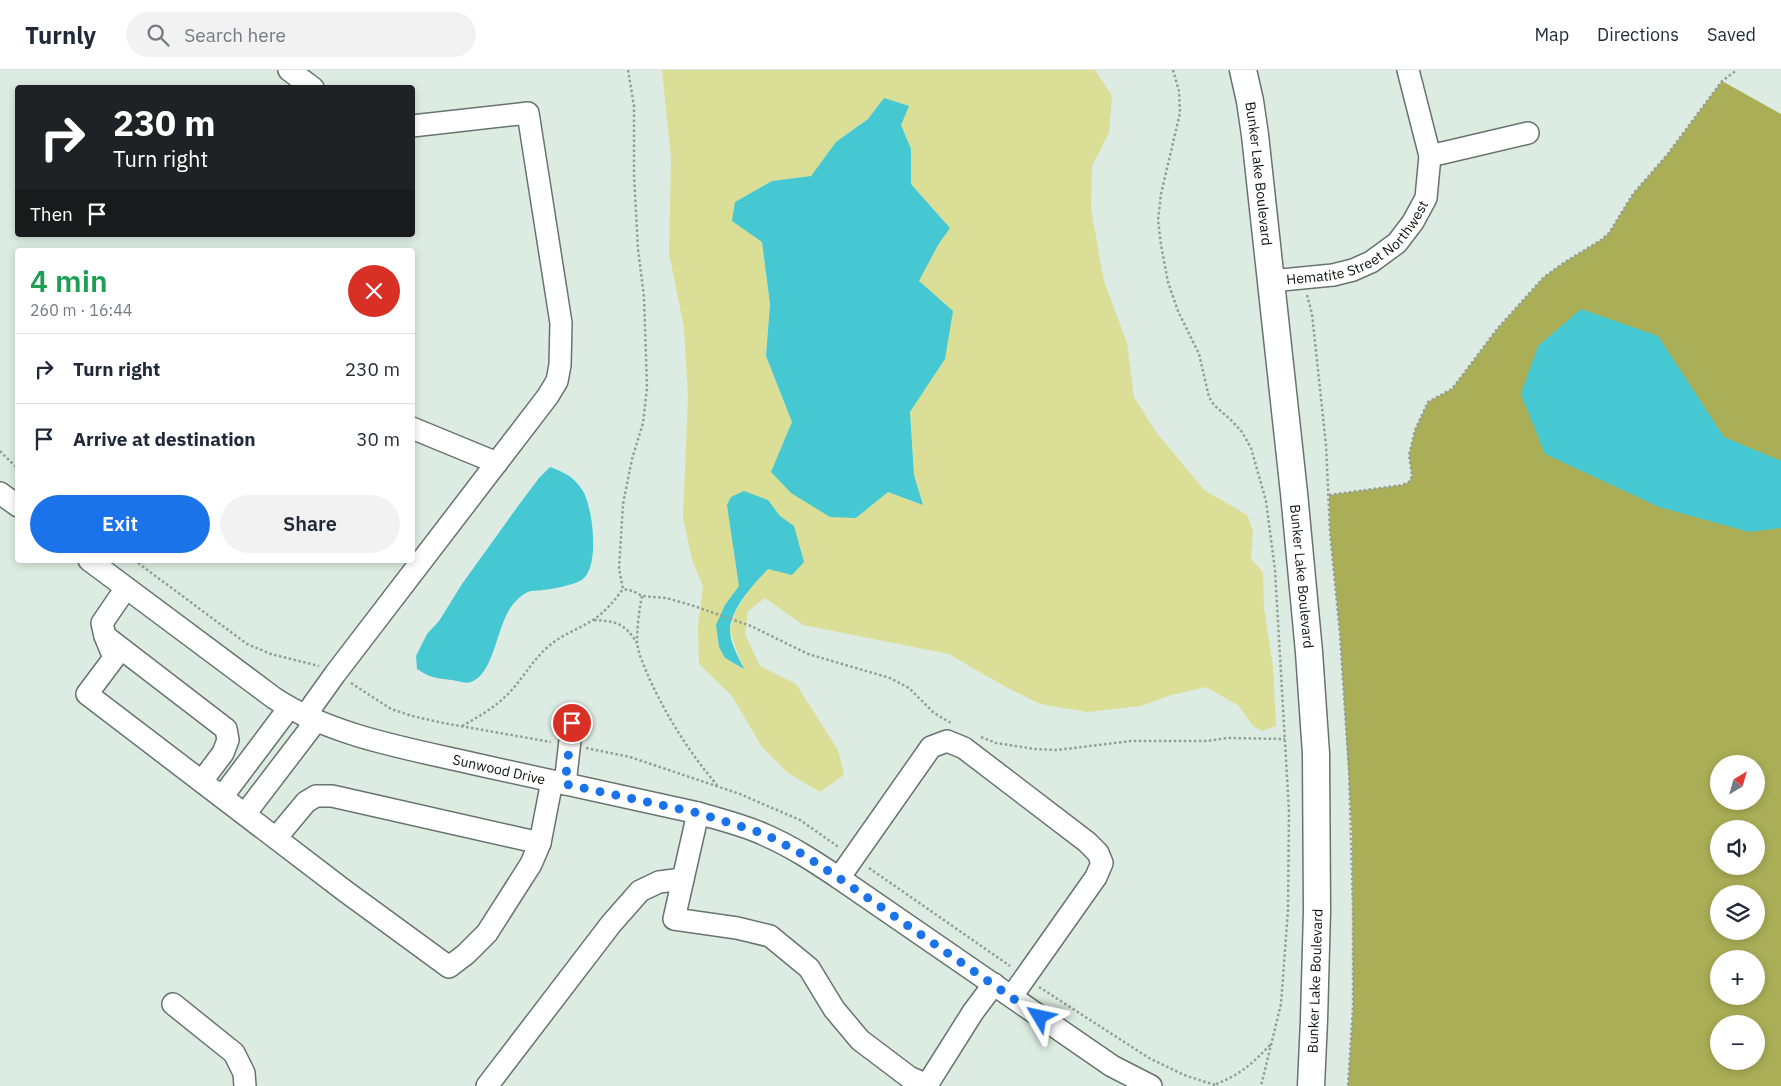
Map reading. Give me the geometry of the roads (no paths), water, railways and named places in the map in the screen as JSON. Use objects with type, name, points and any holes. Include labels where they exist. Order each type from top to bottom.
[{"type":"main road","name":"Bunker Lake Boulevard","points":[[1243,70],[1255,135],[1295,503],[1309,652],[1316,754],[1317,911],[1311,1086]]},
{"type":"street","points":[[289,70],[308,85]]},
{"type":"street","name":"Hematite Street Northwest","points":[[1271,281],[1333,275],[1353,270],[1371,262],[1397,243],[1413,222],[1426,198],[1430,156],[1408,70]]},
{"type":"street","points":[[222,797],[303,715],[548,396],[557,380],[560,365],[560,323],[528,113],[415,126]]},
{"type":"street","points":[[1430,156],[1528,133]]},
{"type":"street","points":[[415,429],[497,463]]},
{"type":"street","points":[[0,494],[15,504]]},
{"type":"street","name":"Sunwood Drive","points":[[93,563],[226,663],[303,715],[363,737],[698,813],[765,834],[804,855],[839,878],[1112,1066],[1152,1086]]},
{"type":"street","points":[[126,588],[102,623],[114,658],[87,694],[449,967],[466,954],[487,933],[531,864],[540,844],[559,783],[572,723]]},
{"type":"street","points":[[105,636],[226,729],[228,740],[223,753],[202,781]]},
{"type":"street","points":[[245,814],[303,715]]},
{"type":"street","points":[[839,878],[931,747],[947,741],[964,748],[1088,842],[1098,854],[1102,863],[1096,876],[1012,996]]},
{"type":"street","points":[[276,838],[306,802],[316,796],[332,796],[540,844]]},
{"type":"street","points":[[698,813],[674,919],[737,928],[770,936],[809,968],[834,1009],[860,1040],[909,1077],[927,1086],[973,1012],[994,984]]},
{"type":"street","points":[[487,1086],[611,924],[640,891],[659,882],[684,879]]},
{"type":"street","points":[[173,1004],[234,1053],[244,1073],[245,1086]]},
{"type":"water","points":[[884,98],[909,106],[901,125],[911,149],[911,184],[950,228],[938,245],[919,281],[953,311],[945,359],[910,412],[914,475],[923,505],[888,492],[856,518],[830,517],[791,493],[771,472],[792,422],[766,356],[770,304],[762,242],[732,221],[735,202],[772,181],[811,176],[836,142],[868,119]]},
{"type":"water","points":[[1581,309],[1658,336],[1724,437],[1781,461],[1781,528],[1749,532],[1659,507],[1545,454],[1521,394],[1538,346]]},
{"type":"water","points":[[550,467],[573,479],[580,486],[587,499],[592,524],[593,553],[587,575],[580,581],[557,588],[530,591],[519,598],[509,610],[504,620],[486,668],[479,677],[471,682],[464,683],[433,677],[417,669],[416,656],[427,634],[439,621],[462,584],[518,506],[539,478]]},
{"type":"water","points":[[744,491],[768,500],[780,516],[794,526],[804,562],[792,575],[768,569],[738,606],[730,632],[734,647],[744,669],[725,658],[719,647],[716,625],[725,605],[739,586],[727,505],[731,497]]}]
